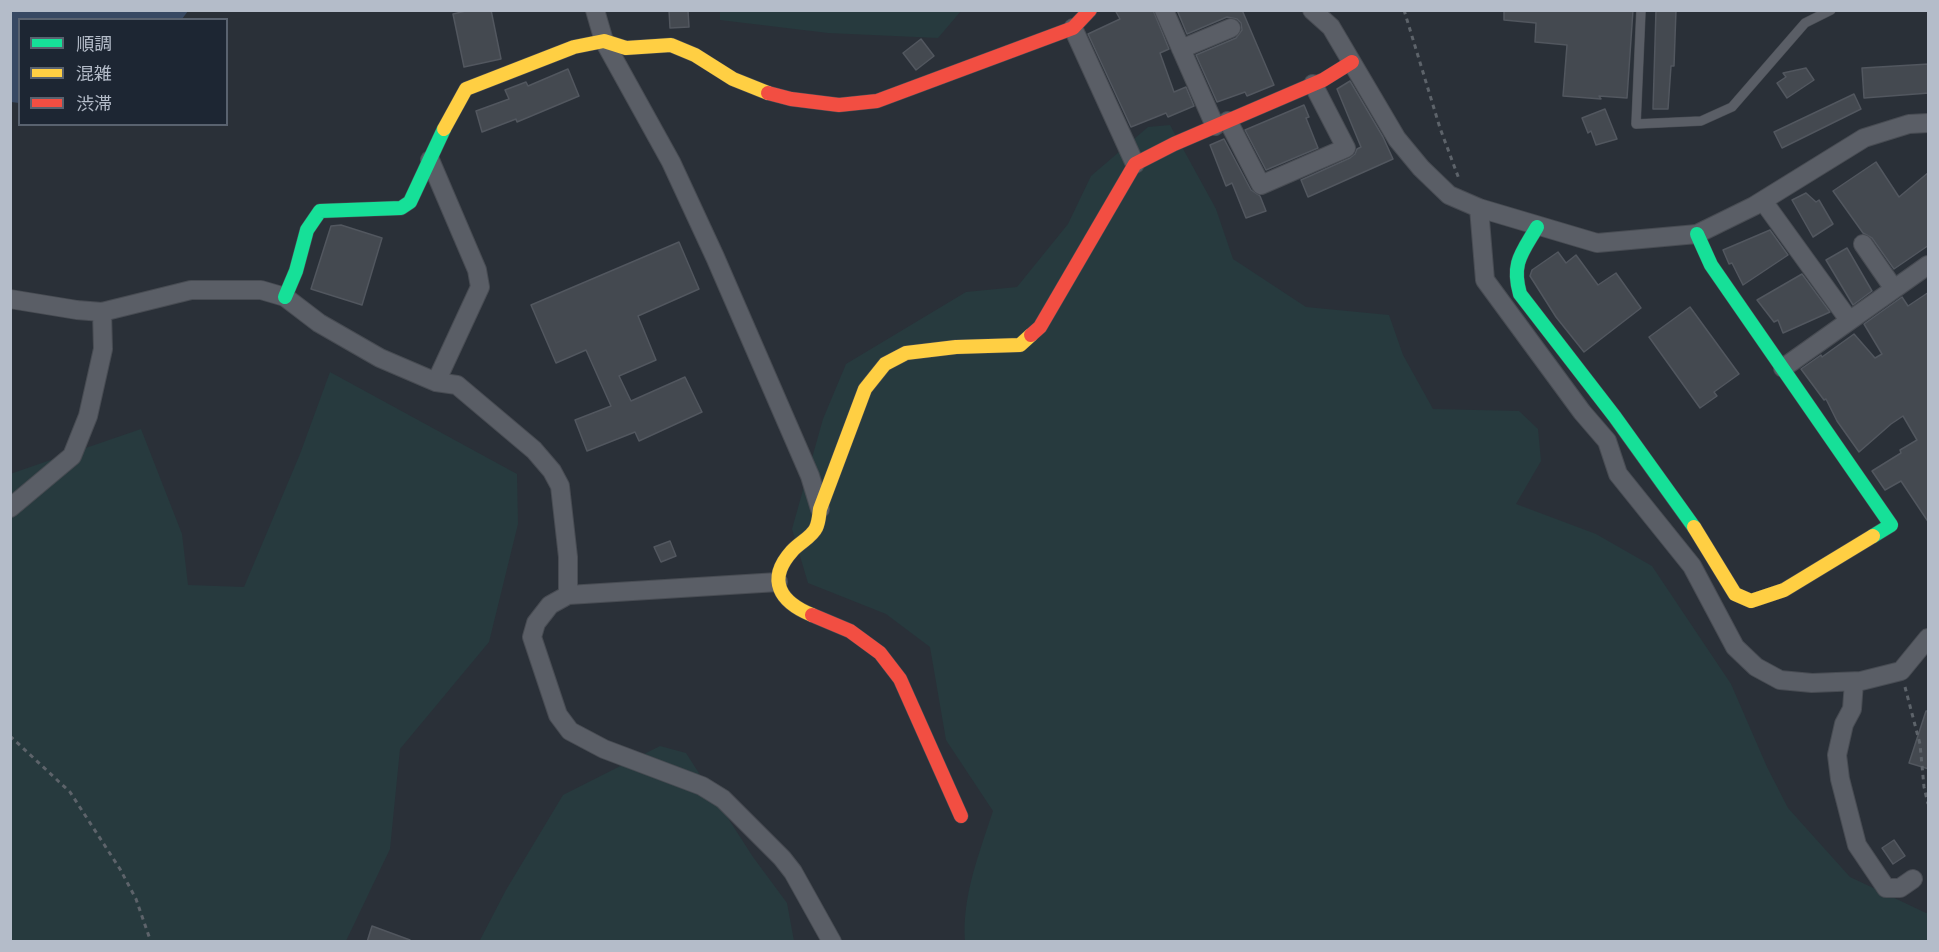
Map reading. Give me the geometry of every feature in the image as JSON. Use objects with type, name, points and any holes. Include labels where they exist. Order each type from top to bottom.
[{"type":"street","points":[[595,10],[604,41],[671,162],[715,257],[810,476],[820,509]]},
{"type":"street","points":[[285,297],[296,271],[307,230],[320,211],[400,208],[410,202],[448,120],[466,89],[574,47],[604,41],[626,48],[671,45],[695,55],[733,79],[762,91],[791,99],[839,105],[877,100],[1073,28],[1090,10]]},
{"type":"street","points":[[1164,10],[1181,49],[1222,123],[1261,185],[1346,148],[1313,84]]},
{"type":"street","points":[[1312,10],[1331,27],[1397,139],[1421,168],[1449,195],[1473,206],[1536,227],[1597,243],[1697,234],[1763,201],[1864,138],[1909,124],[1929,123]]},
{"type":"street","points":[[1181,49],[1231,27]]},
{"type":"street","points":[[1073,28],[1135,164]]},
{"type":"street","points":[[960,816],[900,679],[880,653],[850,631],[804,612],[785,600],[778,582],[779,574],[790,552],[816,529],[820,509],[865,388],[885,364],[906,352],[956,347],[1020,345],[1040,327],[1135,164],[1173,144],[1313,84],[1352,62]]},
{"type":"street","points":[[430,160],[477,270],[480,287],[436,382]]},
{"type":"street","points":[[1763,201],[1849,320]]},
{"type":"street","points":[[1473,206],[1485,280],[1582,412],[1607,441],[1618,474],[1692,566],[1735,647],[1756,668],[1780,680],[1812,683],[1861,681],[1901,671],[1929,638]]},
{"type":"street","points":[[1536,227],[1519,258],[1515,277],[1520,294],[1615,417],[1702,538],[1736,594],[1751,601],[1784,590],[1891,525],[1711,265],[1697,234]]},
{"type":"street","points":[[1863,243],[1894,289]]},
{"type":"street","points":[[1783,368],[1929,265]]},
{"type":"street","points":[[10,300],[102,312],[191,290],[261,290],[285,297],[319,323],[380,358],[436,382],[457,385],[534,450],[552,471],[560,486],[568,557],[568,595]]},
{"type":"street","points":[[10,508],[72,456],[88,416],[103,349],[102,312]]},
{"type":"street","points":[[778,582],[568,595],[550,605],[536,623],[532,637],[558,715],[570,731],[604,749],[702,786],[723,799],[793,872],[831,942]]},
{"type":"street","points":[[1854,681],[1852,709],[1844,724],[1837,754],[1850,822],[1857,844],[1886,888],[1900,888],[1913,879]]},
{"type":"lane","points":[[1641,10],[1636,124],[1701,121],[1732,107],[1805,23],[1831,10]]},
{"type":"path","points":[[1404,10],[1440,128],[1473,206]]},
{"type":"path","points":[[1901,671],[1920,744],[1924,787],[1929,804]]},
{"type":"path","points":[[10,736],[70,792],[120,868],[136,898],[151,942]]},
{"type":"green space","points":[[720,10],[961,11],[938,38],[828,33],[720,20]]},
{"type":"green space","points":[[1170,125],[1216,209],[1233,259],[1306,307],[1389,315],[1403,355],[1433,409],[1519,411],[1538,429],[1541,461],[1516,504],[1596,534],[1652,566],[1731,684],[1767,767],[1788,808],[1850,877],[1928,912],[1928,941],[965,941],[969,891],[993,811],[946,740],[930,647],[886,614],[808,583],[792,529],[823,419],[846,364],[966,292],[1017,287],[1068,224],[1091,176],[1148,127]]},
{"type":"green space","points":[[330,372],[517,474],[518,524],[489,642],[400,749],[390,849],[346,941],[11,941],[10,474],[141,429],[182,534],[188,585],[244,587],[300,454]]},
{"type":"green space","points":[[660,746],[686,753],[753,857],[787,903],[794,941],[479,942],[506,890],[563,795]]},
{"type":"water","points":[[11,10],[188,11],[183,18],[18,18],[18,103],[11,102]]},
{"type":"building","points":[[470,10],[491,10],[501,59],[464,67],[453,14]]},
{"type":"building","points":[[669,10],[688,11],[689,27],[670,28]]},
{"type":"building","points":[[1115,10],[1153,10],[1169,49],[1160,53],[1174,92],[1186,87],[1194,106],[1168,117],[1166,113],[1131,127],[1088,34],[1120,19]]},
{"type":"building","points":[[1177,10],[1242,10],[1274,85],[1247,96],[1245,92],[1217,102],[1196,55],[1236,38],[1242,30],[1241,23],[1237,19],[1227,17],[1187,34]]},
{"type":"building","points":[[1504,10],[1633,10],[1627,98],[1599,96],[1601,99],[1563,96],[1567,45],[1535,42],[1536,23],[1504,20]]},
{"type":"building","points":[[1656,10],[1676,10],[1674,66],[1671,66],[1668,109],[1653,109]]},
{"type":"building","points":[[921,39],[934,56],[916,70],[903,53]]},
{"type":"building","points":[[1929,64],[1929,93],[1864,98],[1862,68]]},
{"type":"building","points":[[1806,68],[1814,80],[1787,98],[1777,83],[1786,77],[1783,73]]},
{"type":"building","points":[[568,69],[579,96],[517,122],[516,119],[482,132],[476,111],[509,99],[505,90],[526,82],[528,86]]},
{"type":"building","points":[[1350,81],[1383,137],[1393,159],[1308,197],[1301,180],[1350,158],[1361,147],[1337,89]]},
{"type":"building","points":[[1854,94],[1861,109],[1782,148],[1774,132]]},
{"type":"building","points":[[1304,105],[1309,117],[1306,118],[1318,148],[1266,170],[1245,130]]},
{"type":"building","points":[[1605,109],[1617,139],[1596,145],[1591,131],[1588,133],[1582,118]]},
{"type":"building","points":[[1224,139],[1251,190],[1260,196],[1266,211],[1246,218],[1232,183],[1226,186],[1210,145]]},
{"type":"building","points":[[1876,162],[1899,197],[1929,172],[1929,245],[1894,269],[1872,238],[1863,233],[1833,191]]},
{"type":"building","points":[[1806,193],[1816,202],[1819,200],[1833,224],[1813,237],[1792,200]]},
{"type":"building","points":[[341,225],[382,238],[362,305],[311,289],[331,226]]},
{"type":"building","points":[[1770,230],[1788,255],[1743,285],[1723,250]]},
{"type":"building","points":[[679,242],[699,289],[638,316],[656,360],[619,376],[631,401],[685,377],[702,412],[639,441],[635,432],[587,451],[575,420],[611,406],[586,350],[556,363],[531,305]]},
{"type":"building","points":[[1847,248],[1872,291],[1853,305],[1826,260]]},
{"type":"building","points":[[1558,252],[1566,263],[1576,255],[1598,285],[1616,273],[1641,308],[1584,352],[1556,317],[1530,276],[1532,270]]},
{"type":"building","points":[[1802,274],[1830,312],[1783,333],[1778,320],[1774,322],[1757,300]]},
{"type":"building","points":[[1929,292],[1929,523],[1901,481],[1885,490],[1872,471],[1917,440],[1903,416],[1859,452],[1837,421],[1826,399],[1824,400],[1801,369],[1854,334],[1875,358],[1882,354],[1864,324],[1902,297],[1908,306]]},
{"type":"building","points":[[1690,307],[1739,374],[1714,392],[1717,396],[1700,408],[1649,337]]},
{"type":"building","points":[[670,541],[676,556],[661,562],[654,547]]},
{"type":"building","points":[[1926,711],[1929,711],[1929,769],[1909,763]]},
{"type":"building","points":[[1894,840],[1905,856],[1893,864],[1882,848]]},
{"type":"building","points":[[372,926],[410,940],[410,942],[367,942]]},
{"type":"traffic: fast","points":[[285,297],[296,271],[307,230],[320,211],[401,208],[410,202],[444,129]]},
{"type":"traffic: fast","points":[[1537,227],[1517,266],[1520,294],[1615,417],[1694,527]]},
{"type":"traffic: fast","points":[[1697,234],[1711,265],[1891,525],[1873,536]]},
{"type":"traffic: slow","points":[[444,129],[466,89],[574,47],[604,41],[626,48],[671,45],[695,55],[733,79],[768,93]]},
{"type":"traffic: slow","points":[[812,615],[801,610],[785,597],[778,581],[780,571],[792,551],[816,528],[820,509],[865,389],[885,364],[906,353],[956,347],[1020,345],[1031,335]]},
{"type":"traffic: slow","points":[[1694,527],[1735,594],[1751,601],[1784,590],[1873,536]]},
{"type":"traffic: jam","points":[[768,93],[791,99],[839,105],[877,101],[1073,28],[1090,10]]},
{"type":"traffic: jam","points":[[1031,335],[1040,327],[1135,164],[1174,144],[1323,80],[1352,62]]},
{"type":"traffic: jam","points":[[812,615],[850,631],[880,653],[900,679],[961,816]]}]
